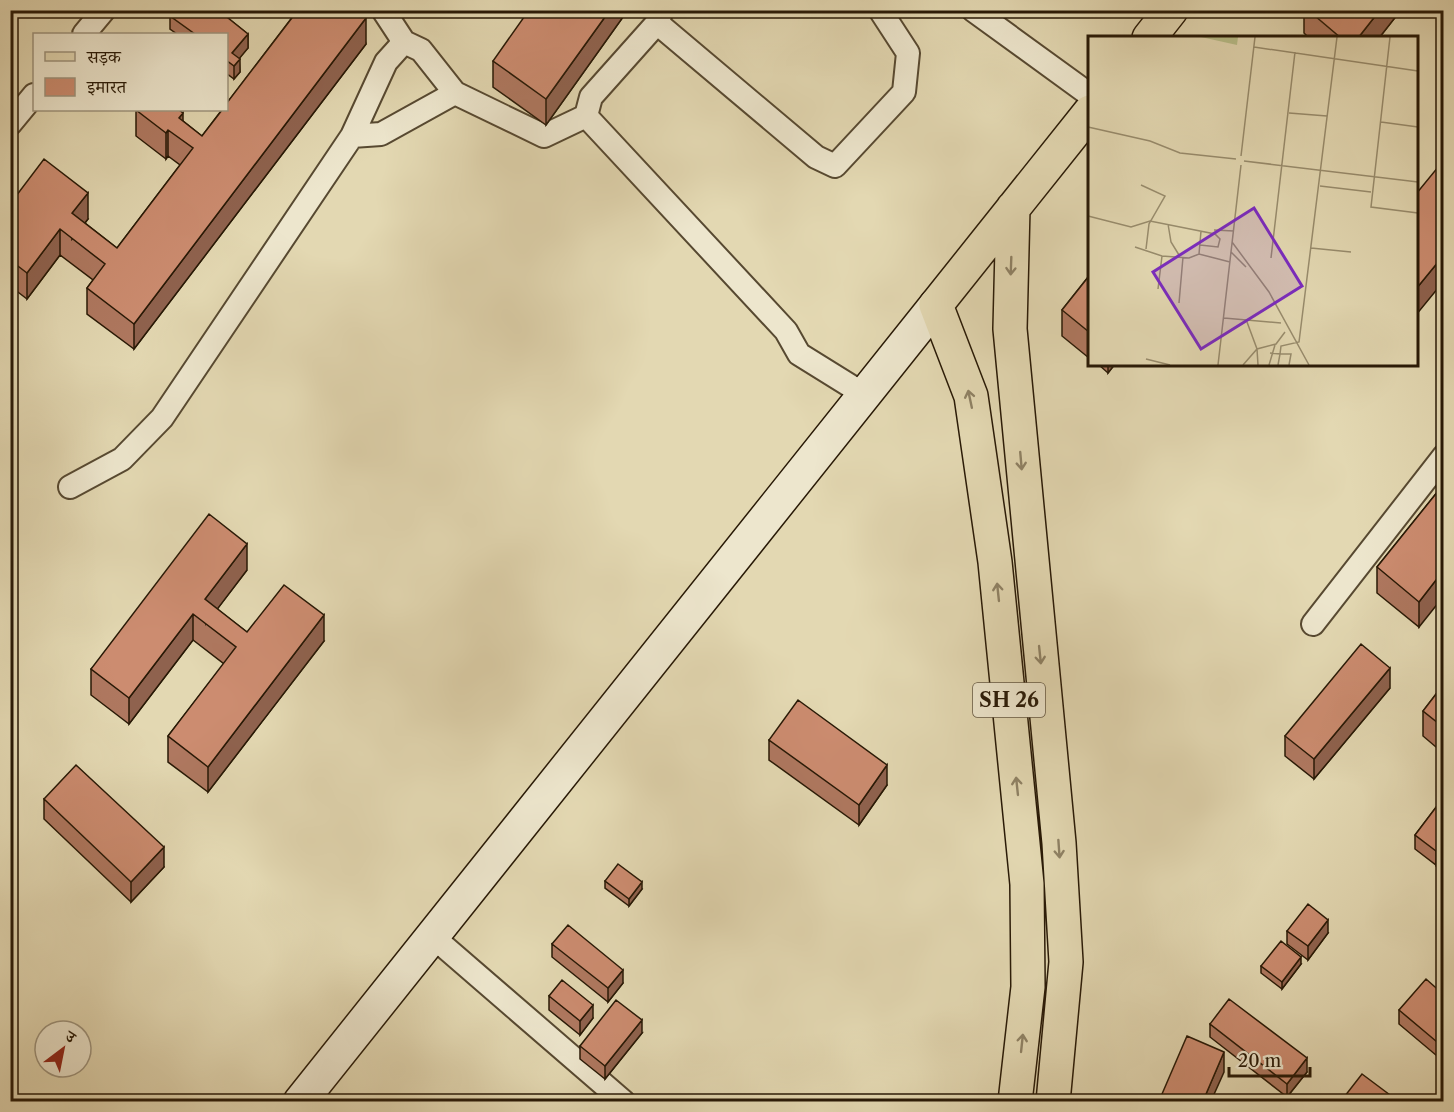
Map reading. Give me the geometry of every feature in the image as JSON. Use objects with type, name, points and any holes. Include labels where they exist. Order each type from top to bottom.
[{"type":"main road","points":[[1151,36],[1171,10]]},
{"type":"main road","points":[[300,1101],[1088,113]]},
{"type":"main road","points":[[1013,208],[1010,329],[1059,843],[1066,962],[1053,1101]]},
{"type":"main road","name":"SH 26","points":[[936,305],[971,396],[995,562],[1027,884],[1028,987],[1015,1101]]},
{"type":"street","points":[[85,33],[104,10]]},
{"type":"street","points":[[383,10],[404,42],[421,50],[456,93],[544,136],[586,116],[591,97],[659,17],[816,157],[835,166],[904,92],[908,53],[880,10]]},
{"type":"street","points":[[973,10],[1088,94]]},
{"type":"street","points":[[70,487],[122,459],[162,418],[352,136],[387,62],[404,42]]},
{"type":"street","points":[[352,136],[381,134],[456,93]]},
{"type":"street","points":[[10,124],[33,96]]},
{"type":"street","points":[[586,116],[786,331],[799,354],[864,395]]},
{"type":"street","points":[[1313,624],[1443,456]]},
{"type":"street","points":[[432,936],[624,1101]]},
{"type":"building","points":[[174,10],[197,12],[198,10],[218,10],[248,34],[232,53],[240,59],[234,66],[228,62],[228,33],[194,33],[170,16]]},
{"type":"building","points":[[298,10],[357,10],[366,18],[134,324],[87,288],[105,264],[60,229],[27,273],[10,260],[10,204],[44,159],[88,193],[72,213],[117,248],[193,148],[168,130],[166,133],[137,111],[180,111],[183,113],[179,118],[202,136],[221,111],[228,111],[228,101]]},
{"type":"building","points":[[529,10],[610,10],[546,99],[493,61]]},
{"type":"building","points":[[1308,10],[1380,10],[1360,36],[1339,36]]},
{"type":"building","points":[[1443,161],[1443,256],[1418,287],[1418,192]]},
{"type":"building","points":[[1088,277],[1088,331],[1062,310]]},
{"type":"building","points":[[1443,485],[1443,571],[1419,602],[1377,567]]},
{"type":"building","points":[[209,514],[247,544],[205,599],[247,632],[284,585],[324,615],[208,767],[168,736],[236,647],[193,614],[129,698],[91,669]]},
{"type":"building","points":[[1361,644],[1390,668],[1314,759],[1285,736]]},
{"type":"building","points":[[1443,685],[1443,727],[1423,711]]},
{"type":"building","points":[[798,700],[887,765],[859,805],[769,740]]},
{"type":"building","points":[[76,765],[164,847],[131,882],[44,799]]},
{"type":"building","points":[[1443,798],[1443,842],[1436,851],[1415,835]]},
{"type":"building","points":[[618,864],[642,882],[629,899],[605,881]]},
{"type":"building","points":[[1308,904],[1328,920],[1308,946],[1287,931]]},
{"type":"building","points":[[568,925],[623,970],[608,988],[552,944]]},
{"type":"building","points":[[1281,941],[1301,957],[1282,982],[1261,966]]},
{"type":"building","points":[[1426,979],[1443,994],[1443,1047],[1399,1010]]},
{"type":"building","points":[[562,980],[593,1005],[580,1021],[549,996]]},
{"type":"building","points":[[1229,999],[1307,1058],[1287,1084],[1210,1024]]},
{"type":"building","points":[[616,1000],[642,1020],[605,1066],[580,1046]]},
{"type":"building","points":[[1187,1036],[1224,1052],[1203,1101],[1159,1101]]},
{"type":"building","points":[[1362,1074],[1398,1101],[1341,1101]]}]
